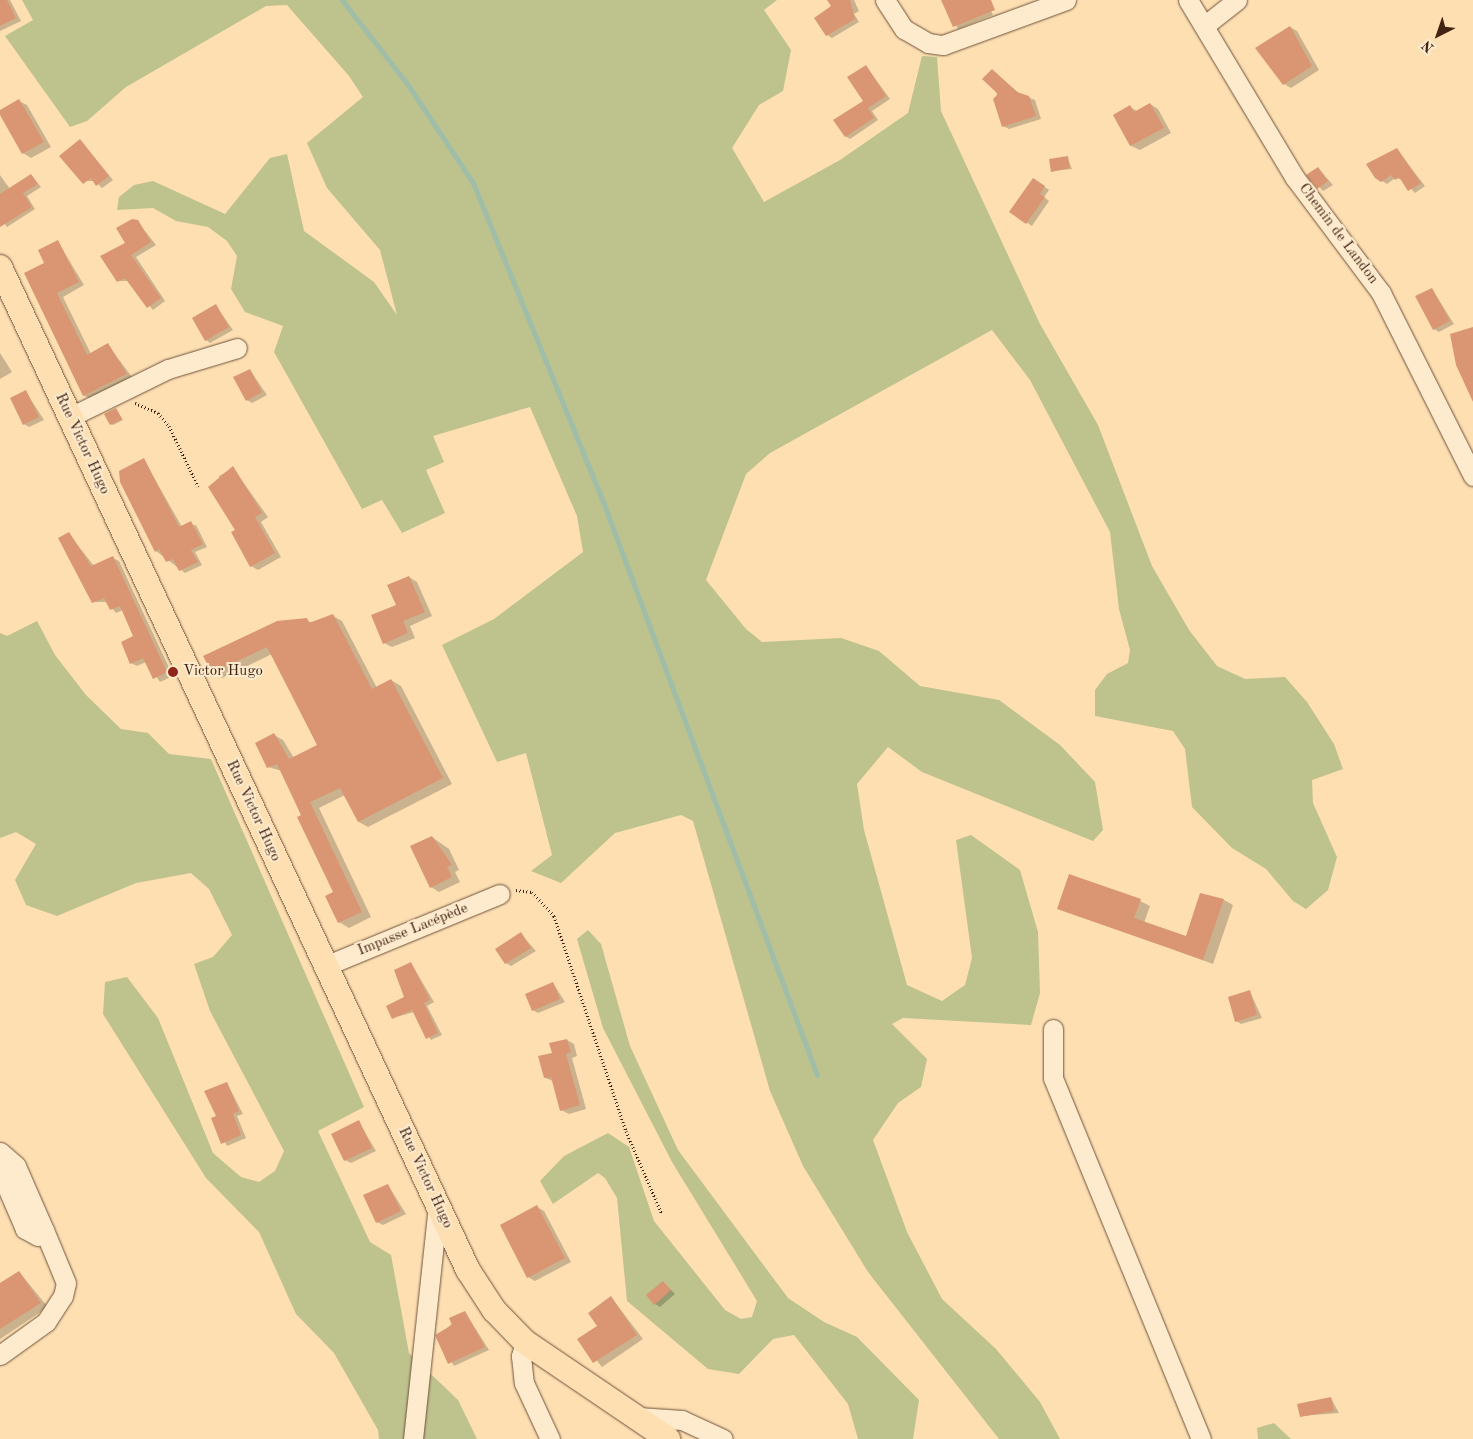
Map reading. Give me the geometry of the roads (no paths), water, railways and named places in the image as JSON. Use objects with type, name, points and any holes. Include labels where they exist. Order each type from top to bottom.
[{"type":"main road","name":"Rue Victor Hugo","points":[[0,267],[468,1270],[494,1310],[525,1342],[668,1439]]},
{"type":"street","points":[[885,0],[904,29],[928,43],[943,45],[1066,0]]},
{"type":"street","name":"Chemin de Landon","points":[[1188,0],[1295,178],[1381,292],[1473,476]]},
{"type":"street","points":[[1204,26],[1237,0]]},
{"type":"street","points":[[70,417],[168,369],[237,348]]},
{"type":"street","name":"Impasse Lacépède","points":[[325,966],[500,894]]},
{"type":"street","points":[[1053,1029],[1054,1078],[1200,1439]]},
{"type":"street","points":[[0,1152],[16,1166],[66,1283],[63,1296],[46,1322],[0,1355]]},
{"type":"street","points":[[0,1172],[26,1229],[33,1237],[44,1230]]},
{"type":"street","points":[[413,1439],[438,1205]]},
{"type":"street","points":[[525,1342],[521,1362],[524,1383],[550,1439]]},
{"type":"street","points":[[638,1417],[682,1420],[724,1439]]},
{"type":"waterway","points":[[342,0],[408,85],[473,183],[602,499],[817,1075]]},
{"type":"place","name":"Victor Hugo","points":[[173,672]]}]
